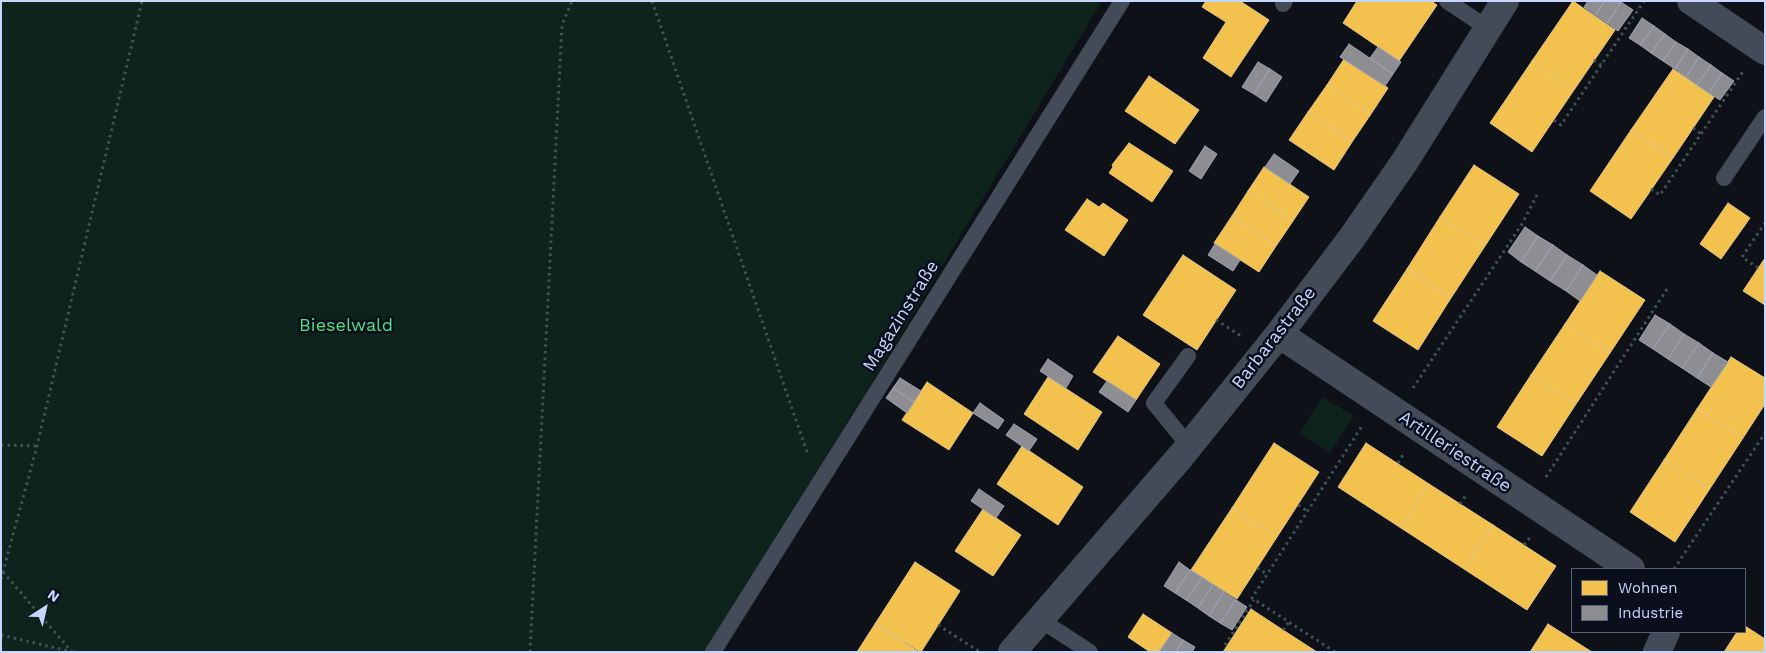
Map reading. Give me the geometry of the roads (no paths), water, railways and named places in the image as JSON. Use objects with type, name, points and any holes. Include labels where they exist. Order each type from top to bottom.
[{"type":"street","name":"Barbarastraße","points":[[1012,652],[1189,446],[1279,334],[1399,170],[1505,1]]},
{"type":"street","points":[[1691,1],[1762,49]]},
{"type":"street","name":"Artilleriestraße","points":[[1279,334],[1629,568]]},
{"type":"street","points":[[1658,652],[1666,633]]},
{"type":"lane","name":"Magazinstraße","points":[[713,652],[1122,1]]},
{"type":"lane","points":[[1447,1],[1489,29]]},
{"type":"lane","points":[[1724,178],[1765,117]]},
{"type":"lane","points":[[1188,356],[1154,404],[1189,446]]},
{"type":"lane","points":[[1039,619],[1090,652]]},
{"type":"park label","name":"Bieselwald","points":[[346,326]]}]
